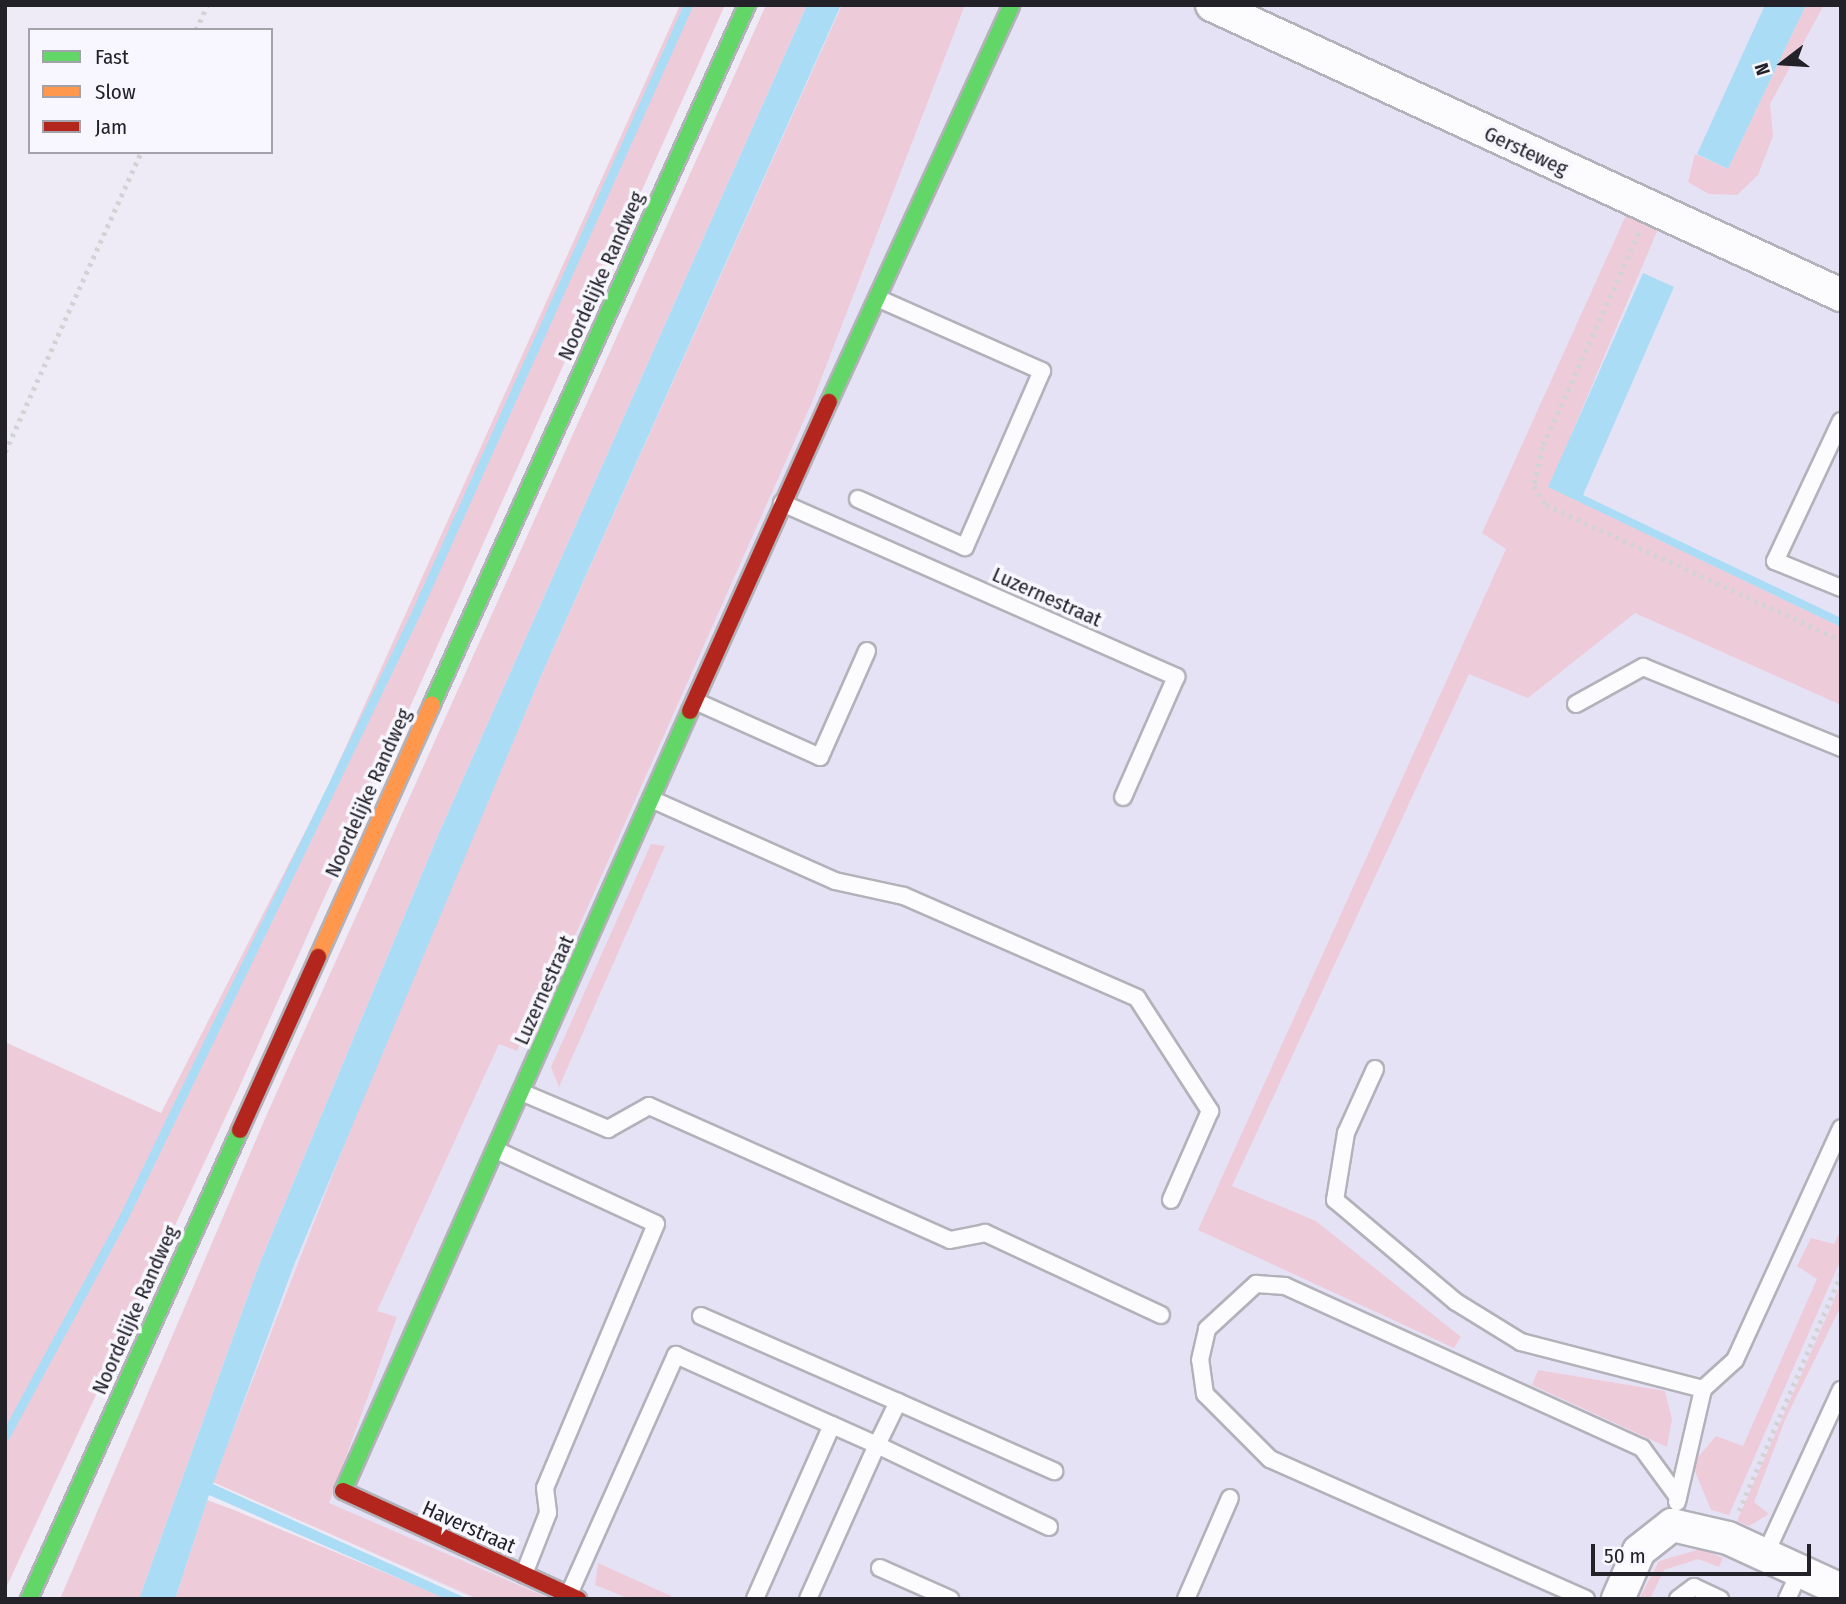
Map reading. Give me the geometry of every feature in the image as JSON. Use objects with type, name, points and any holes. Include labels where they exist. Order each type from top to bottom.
[{"type":"street","name":"Noordelijke Randweg","points":[[29,1599],[747,5]]},
{"type":"street","name":"Luzernestraat","points":[[342,1493],[782,503],[1012,5]]},
{"type":"street","name":"Gersteweg","points":[[1212,5],[1841,295]]},
{"type":"street","name":"Haverstraat","points":[[342,1493],[574,1597]]},
{"type":"street","points":[[1618,1599],[1639,1551],[1675,1511],[1765,1555],[1793,1585],[1832,1592]]},
{"type":"lane","points":[[858,499],[965,547],[1042,371],[877,298]]},
{"type":"lane","points":[[1841,421],[1775,561],[1841,588]]},
{"type":"lane","name":"Luzernestraat","points":[[782,503],[1176,677],[1123,797]]},
{"type":"lane","points":[[694,701],[820,757],[867,651]]},
{"type":"lane","points":[[1576,704],[1643,667],[1841,748]]},
{"type":"lane","points":[[651,799],[835,881],[904,896],[1137,998],[1210,1111],[1171,1200]]},
{"type":"lane","points":[[1375,1069],[1346,1133],[1335,1200],[1456,1302],[1521,1342],[1703,1389]]},
{"type":"lane","points":[[522,1092],[608,1129],[649,1106],[950,1240],[985,1233],[1161,1315]]},
{"type":"lane","points":[[1675,1511],[1703,1389],[1735,1360],[1841,1128]]},
{"type":"lane","points":[[496,1150],[656,1224],[545,1488],[548,1513],[524,1574]]},
{"type":"lane","points":[[1586,1599],[1270,1459],[1228,1424],[1205,1394],[1200,1360],[1207,1329],[1256,1283],[1285,1286],[1642,1448],[1675,1511]]},
{"type":"lane","points":[[701,1316],[1054,1471]]},
{"type":"lane","points":[[574,1597],[676,1355],[832,1424],[1049,1527]]},
{"type":"lane","points":[[1765,1555],[1841,1390]]},
{"type":"lane","points":[[808,1599],[898,1402]]},
{"type":"lane","points":[[755,1599],[832,1424]]},
{"type":"lane","points":[[1186,1599],[1230,1498]]},
{"type":"lane","points":[[880,1568],[950,1599]]},
{"type":"lane","points":[[1678,1599],[1693,1587],[1720,1599]]},
{"type":"path","points":[[197,28],[207,5]]},
{"type":"path","points":[[5,452],[140,154]]},
{"type":"path","points":[[1650,209],[1543,447],[1534,486],[1546,505],[1567,516],[1841,640]]},
{"type":"path","points":[[1728,1538],[1841,1274]]},
{"type":"shaded area","points":[[680,5],[725,5],[234,1099],[5,1590],[5,1042],[161,1113],[324,795]]},
{"type":"shaded area","points":[[766,5],[807,5],[439,833],[259,1265],[139,1599],[60,1599],[267,1114]]},
{"type":"shaded area","points":[[841,5],[1841,5],[1841,1599],[474,1599],[213,1482],[294,1265],[540,678]]},
{"type":"shaded area","points":[[842,5],[965,5],[813,400],[577,931],[517,1051],[499,1044],[377,1311],[397,1317],[329,1503],[551,1599],[478,1599],[213,1482],[362,1099],[540,678]]},
{"type":"shaded area","points":[[1806,5],[1824,5],[1770,104],[1773,136],[1758,175],[1737,195],[1709,194],[1688,182],[1695,154],[1728,169]]},
{"type":"shaded area","points":[[1627,213],[1658,229],[1549,487],[1841,627],[1841,705],[1635,613],[1528,698],[1469,674],[1232,1186],[1316,1221],[1461,1337],[1454,1348],[1198,1230],[1506,549],[1482,533]]},
{"type":"shaded area","points":[[651,844],[665,846],[559,1087],[551,1067]]},
{"type":"shaded area","points":[[1841,1230],[1841,1259],[1729,1515],[1711,1510],[1692,1464],[1716,1436],[1743,1446],[1817,1279],[1797,1266],[1811,1238],[1834,1244]]},
{"type":"shaded area","points":[[1841,1284],[1841,1306],[1785,1420],[1754,1502],[1769,1514],[1749,1526],[1737,1521]]},
{"type":"shaded area","points":[[1538,1370],[1665,1391],[1672,1419],[1667,1447],[1532,1385]]},
{"type":"shaded area","points":[[207,1500],[234,1510],[448,1599],[175,1599]]},
{"type":"shaded area","points":[[1701,1549],[1723,1558],[1719,1567],[1698,1559],[1664,1570],[1650,1599],[1639,1599],[1659,1561]]},
{"type":"shaded area","points":[[598,1563],[671,1596],[670,1599],[630,1599],[595,1585]]},
{"type":"water","points":[[807,5],[841,5],[540,678],[294,1265],[213,1484],[468,1599],[446,1599],[209,1495],[175,1599],[139,1599],[259,1265],[439,833]]},
{"type":"water","points":[[1765,5],[1806,5],[1728,169],[1697,154]]},
{"type":"water","points":[[1643,273],[1674,287],[1583,495],[1841,618],[1841,627],[1548,487]]},
{"type":"waterway","points":[[5,1436],[122,1220],[416,612],[688,5]]},
{"type":"traffic: fast","points":[[432,704],[747,5]]},
{"type":"traffic: fast","points":[[829,402],[1012,5]]},
{"type":"traffic: fast","points":[[343,1491],[690,711]]},
{"type":"traffic: fast","points":[[29,1599],[240,1130]]},
{"type":"traffic: slow","points":[[318,957],[432,704]]},
{"type":"traffic: jam","points":[[690,711],[829,402]]},
{"type":"traffic: jam","points":[[240,1130],[318,957]]},
{"type":"traffic: jam","points":[[343,1491],[578,1599]]}]
